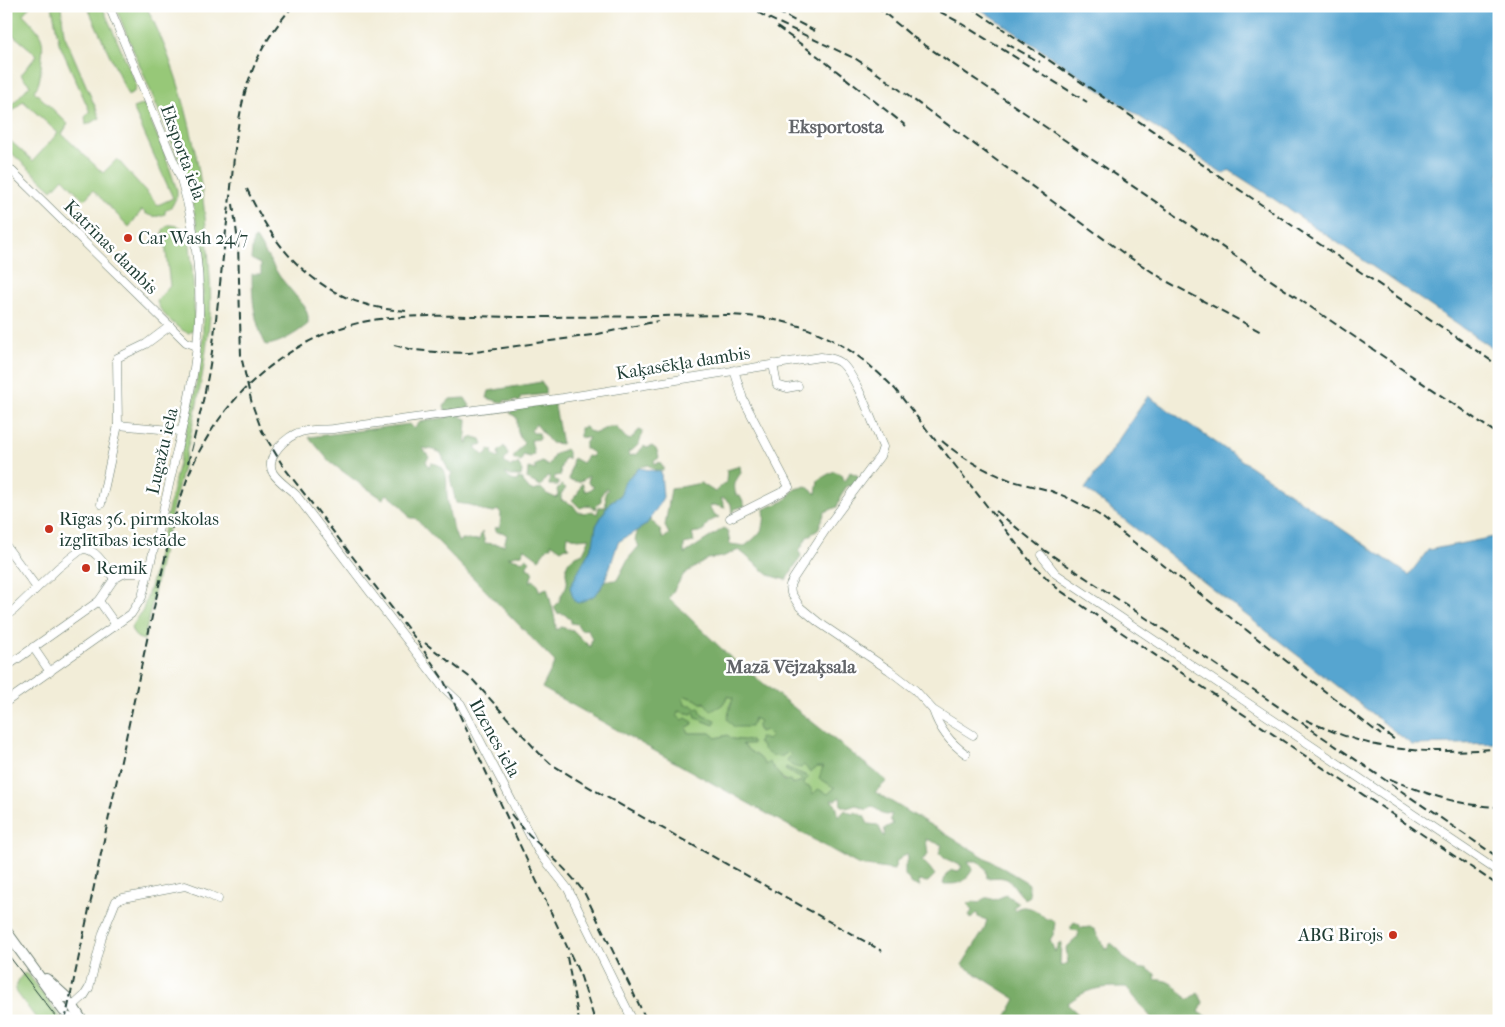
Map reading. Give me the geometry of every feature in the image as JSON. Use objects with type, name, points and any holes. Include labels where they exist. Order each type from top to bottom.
[{"type":"main road","points":[[6,931],[69,1010],[82,1021]]},
{"type":"street","name":"Eksporta iela","points":[[109,6],[181,179],[187,202],[198,281],[199,318],[197,346]]},
{"type":"street","name":"Katrīnas dambis","points":[[6,164],[186,342],[197,346]]},
{"type":"street","points":[[101,504],[118,425],[117,358],[146,344],[170,326]]},
{"type":"street","name":"Lugažu iela","points":[[6,702],[136,609],[142,597],[182,431],[197,346]]},
{"type":"street","name":"Kaķasēkļa dambis","points":[[273,472],[270,462],[274,452],[288,439],[300,432],[333,430],[563,398],[773,364],[822,357],[833,358],[842,363],[851,376],[882,447],[880,456],[830,523],[793,579],[790,585],[791,593],[800,607],[818,622],[889,670],[915,690],[933,710]]},
{"type":"street","points":[[773,364],[777,385],[787,388],[798,386]]},
{"type":"street","points":[[730,518],[789,487],[743,399],[734,370]]},
{"type":"street","points":[[118,425],[182,431]]},
{"type":"street","name":"Ilzenes iela","points":[[273,472],[296,495],[442,686],[461,704],[538,851],[568,890],[633,1021]]},
{"type":"street","points":[[6,546],[37,588]]},
{"type":"street","points":[[6,616],[82,549],[95,553],[114,579]]},
{"type":"street","points":[[1041,555],[1056,574],[1499,872]]},
{"type":"street","points":[[6,668],[99,601],[114,579],[127,573],[148,573]]},
{"type":"street","points":[[99,601],[116,624]]},
{"type":"street","points":[[40,631],[45,639]]},
{"type":"street","points":[[33,648],[50,672]]},
{"type":"street","points":[[933,710],[973,735]]},
{"type":"street","points":[[933,710],[937,723],[947,737],[966,754]]},
{"type":"street","points":[[69,1010],[84,996],[89,988],[103,933],[116,901],[185,886],[218,900]]},
{"type":"green space","points":[[6,6],[30,6],[23,14],[36,28],[42,43],[40,77],[34,91],[68,124],[62,134],[103,173],[117,159],[158,205],[173,198],[133,108],[144,104],[177,190],[177,196],[172,206],[165,211],[165,214],[152,216],[142,210],[129,227],[93,190],[84,200],[63,178],[52,190],[6,148],[6,137],[33,161],[58,133],[23,101],[8,116],[6,114],[6,111],[30,85],[21,75],[37,55],[6,29]]},
{"type":"green space","points":[[52,6],[61,6],[64,34],[100,118],[86,125],[85,117],[90,112],[59,43]]},
{"type":"green space","points":[[87,6],[102,6],[136,84],[135,91],[128,95]]},
{"type":"green space","points":[[115,6],[146,6],[160,35],[181,94],[196,156],[201,187],[211,297],[199,394],[144,640],[136,636],[131,628],[143,610],[153,577],[195,392],[203,336],[203,288],[197,224],[187,182]]},
{"type":"green space","points":[[168,225],[180,227],[189,235],[194,329],[189,333],[180,329],[170,320],[161,310],[157,301],[170,286],[165,243],[161,237],[163,230]]},
{"type":"green space","points":[[256,238],[280,277],[305,307],[308,316],[308,324],[299,331],[283,340],[266,345],[256,319],[253,302],[252,274],[261,274],[261,264],[251,259],[253,240]]},
{"type":"green space","points":[[541,382],[545,388],[545,394],[521,397],[519,402],[505,400],[503,403],[487,398],[489,391]]},
{"type":"green space","points":[[465,398],[470,406],[460,417],[467,419],[466,439],[468,444],[469,439],[474,437],[481,439],[483,444],[475,447],[483,455],[486,455],[489,449],[492,450],[493,455],[497,458],[499,457],[498,452],[504,446],[508,454],[504,462],[511,467],[518,463],[522,471],[521,476],[510,476],[505,473],[511,480],[523,479],[528,488],[534,491],[541,488],[547,494],[556,498],[558,496],[557,489],[561,485],[566,488],[561,494],[561,500],[573,505],[578,512],[592,511],[597,514],[599,507],[605,507],[606,505],[605,494],[608,489],[606,488],[601,495],[601,501],[595,509],[589,505],[580,508],[572,500],[578,493],[582,483],[585,491],[594,487],[588,483],[589,476],[579,482],[569,480],[573,458],[582,463],[587,456],[592,457],[593,453],[585,448],[589,438],[580,437],[580,428],[585,427],[589,431],[596,433],[608,427],[616,427],[630,440],[639,430],[642,431],[640,441],[635,448],[628,452],[629,456],[637,454],[644,446],[647,448],[652,446],[657,450],[659,458],[654,461],[655,465],[659,462],[663,467],[663,471],[655,470],[648,465],[633,472],[620,496],[610,502],[596,526],[593,544],[570,587],[572,593],[591,598],[601,589],[603,581],[617,580],[628,559],[639,546],[635,540],[638,530],[646,525],[650,519],[660,530],[663,539],[669,534],[665,526],[671,489],[701,483],[715,492],[726,482],[727,470],[740,466],[741,473],[736,481],[735,488],[736,495],[740,496],[745,506],[735,509],[732,513],[731,504],[721,498],[725,508],[714,505],[709,506],[714,515],[719,517],[711,521],[704,531],[692,533],[694,542],[684,544],[684,554],[724,528],[728,533],[730,544],[745,546],[761,530],[764,521],[764,509],[784,501],[795,489],[806,486],[816,494],[818,480],[834,471],[842,475],[845,482],[850,472],[857,475],[859,479],[853,486],[847,486],[841,495],[837,507],[825,512],[818,530],[807,537],[799,551],[801,556],[786,580],[769,575],[739,550],[722,557],[708,559],[684,574],[669,598],[730,657],[887,781],[875,792],[1028,883],[1030,896],[1025,899],[1007,879],[987,878],[986,869],[977,861],[968,861],[973,869],[967,878],[958,883],[943,884],[946,874],[952,870],[959,871],[962,866],[944,858],[939,853],[942,845],[926,839],[928,855],[922,860],[935,875],[928,882],[918,881],[920,887],[912,884],[905,875],[905,866],[908,860],[907,853],[897,861],[894,870],[859,865],[542,688],[555,662],[415,518],[410,518],[403,507],[387,494],[383,499],[330,462],[309,437],[410,424],[414,429],[420,422],[448,417],[444,406],[450,399]],"holes":[[[422,448],[441,453],[448,470],[452,473],[450,477],[456,503],[471,505],[488,512],[498,510],[501,513],[500,527],[495,528],[497,532],[507,535],[504,545],[485,543],[482,532],[479,540],[461,539],[459,543],[449,513],[444,470],[437,464],[431,463],[429,467],[426,461],[429,457]],[[568,535],[577,539],[590,538],[583,553],[573,558],[567,565],[567,584],[559,602],[554,607],[557,613],[564,614],[571,620],[571,623],[577,624],[581,630],[587,629],[592,638],[590,647],[574,631],[561,627],[556,630],[547,588],[539,591],[538,584],[533,580],[530,582],[533,571],[527,568],[530,561],[526,558],[522,561],[508,557],[522,554],[524,548],[539,559],[548,547],[551,547],[551,543],[561,550],[566,547],[569,548],[567,542]],[[685,696],[701,703],[704,702],[711,711],[722,705],[728,696],[733,698],[727,719],[734,727],[751,727],[754,718],[760,721],[757,727],[760,732],[765,730],[771,736],[767,740],[760,737],[758,743],[762,748],[772,755],[781,757],[788,752],[791,755],[787,760],[789,764],[801,768],[804,765],[810,772],[817,767],[823,767],[819,778],[835,788],[828,794],[818,789],[813,794],[810,787],[804,785],[804,782],[809,777],[786,767],[785,770],[802,779],[800,782],[792,784],[790,780],[784,781],[769,762],[765,765],[761,759],[742,744],[753,744],[751,741],[732,739],[728,735],[716,738],[710,733],[689,733],[686,728],[693,724],[693,722],[686,718],[683,720],[677,716],[678,711],[692,714],[694,710],[696,718],[714,725],[716,720],[703,716],[699,707],[697,709],[692,705],[685,705],[683,698]],[[840,797],[841,805],[847,808],[856,805],[867,810],[872,806],[885,815],[892,814],[890,819],[893,824],[885,828],[884,837],[878,825],[868,824],[864,816],[855,812],[852,814],[845,810],[839,817],[836,805],[831,800],[836,800]]]},
{"type":"green space","points":[[554,401],[562,444],[551,443],[536,424],[531,430],[533,433],[539,433],[540,439],[531,440],[534,454],[530,457],[523,455],[521,462],[513,458],[524,443],[517,428],[517,418],[510,413],[513,408]]},
{"type":"green space","points":[[566,449],[568,459],[564,458],[560,470],[561,475],[555,476],[554,479],[559,482],[558,485],[549,485],[550,477],[547,476],[541,486],[527,479],[528,468],[536,470],[534,466],[542,462],[548,466],[555,454]]},
{"type":"green space","points":[[685,696],[701,703],[722,705],[728,696],[733,698],[729,707],[761,721],[757,728],[760,732],[765,730],[771,736],[767,741],[759,738],[767,751],[781,757],[788,752],[804,764],[823,767],[835,788],[828,794],[813,794],[804,786],[804,782],[809,777],[786,767],[785,770],[803,779],[793,783],[788,782],[769,763],[765,765],[742,744],[751,741],[732,739],[728,735],[716,738],[710,733],[689,733],[686,728],[693,724],[679,719],[677,716],[678,711],[692,714],[694,709],[696,718],[714,725],[703,716],[698,708],[697,710],[685,705],[683,698]]},
{"type":"green space","points":[[1006,895],[1019,903],[1014,907],[1016,911],[1022,907],[1030,908],[1055,923],[1050,940],[1055,952],[1058,944],[1061,942],[1060,966],[1068,963],[1066,948],[1078,937],[1078,931],[1071,930],[1074,922],[1079,924],[1081,928],[1090,927],[1095,930],[1106,950],[1111,943],[1124,958],[1140,969],[1146,968],[1155,974],[1155,980],[1170,983],[1188,1000],[1198,993],[1203,1002],[1199,1012],[1213,1021],[1154,1021],[1126,987],[1109,987],[1088,991],[1067,1004],[1077,1013],[1073,1021],[1004,1021],[1016,999],[962,965],[984,930],[987,920],[978,917],[977,913],[971,919],[969,915],[972,911],[968,904],[974,901],[978,903],[985,898],[994,900]]},
{"type":"green space","points":[[24,973],[29,975],[63,1021],[38,1021],[15,990],[19,979]]},
{"type":"water","points":[[976,6],[1499,6],[1499,353],[1265,193],[1229,170],[1224,174]]},
{"type":"water","points":[[1148,396],[1409,575],[1428,550],[1499,536],[1499,743],[1412,745],[1085,489]]},
{"type":"water","points":[[639,468],[661,472],[663,497],[646,525],[618,542],[609,570],[596,594],[578,603],[574,601],[570,587],[593,544],[596,526],[610,502],[620,496],[625,481]]},
{"type":"tram line","points":[[6,952],[59,1021]]},
{"type":"railway","points":[[188,463],[211,359],[239,119],[244,96],[251,73],[262,51],[275,29],[293,6]]},
{"type":"railway","points":[[748,6],[764,16],[856,59],[1126,255],[1168,282],[1263,333]]},
{"type":"railway","points":[[766,6],[815,31]]},
{"type":"railway","points":[[876,6],[913,37],[1499,435]]},
{"type":"railway","points":[[929,6],[957,21],[1087,102]]},
{"type":"railway","points":[[969,6],[1499,366]]},
{"type":"railway","points":[[777,27],[819,57],[906,126]]},
{"type":"railway","points":[[1007,44],[1040,62]]},
{"type":"railway","points":[[247,189],[274,237],[290,257],[309,275],[330,289],[353,300],[379,308],[408,311]]},
{"type":"railway","points":[[233,204],[238,242],[241,356],[252,404],[262,431],[283,466],[418,642],[443,679],[581,977],[595,1021]]},
{"type":"railway","points":[[174,520],[187,480],[199,452],[219,420],[236,398],[278,360],[302,345],[327,333],[353,324],[397,317],[431,316],[728,315],[777,320],[799,326],[839,344],[858,356],[895,389],[1034,566],[1058,589],[1499,886]]},
{"type":"railway","points":[[394,345],[414,350],[469,353],[598,334],[658,321]]},
{"type":"railway","points":[[942,441],[958,454],[985,469],[1013,481],[1057,493],[1099,515],[1381,735]]},
{"type":"railway","points":[[996,511],[1044,550],[1254,690],[1499,858]]},
{"type":"railway","points":[[65,1021],[175,514]]},
{"type":"railway","points":[[425,643],[472,679],[551,764],[882,951]]},
{"type":"railway","points":[[1306,720],[1353,739],[1389,747],[1438,751],[1499,749]]},
{"type":"railway","points":[[1378,727],[1395,740]]},
{"type":"railway","points":[[1390,779],[1417,790],[1457,802],[1499,807]]},
{"type":"railway","points":[[511,814],[529,835],[568,873],[585,894],[647,1021]]},
{"type":"railway","points":[[567,957],[579,1021]]},
{"type":"place","name":"Car Wash 24/7","points":[[128,238]]},
{"type":"place","name":"Rīgas 36. pirmsskolas izglītības iestāde","points":[[49,529]]},
{"type":"place","name":"Remik","points":[[86,568]]},
{"type":"place","name":"ABG Birojs","points":[[1393,935]]},
{"type":"district","name":"Eksportosta","points":[[836,126]]},
{"type":"district","name":"Mazā Vējzaķsala","points":[[791,666]]}]
